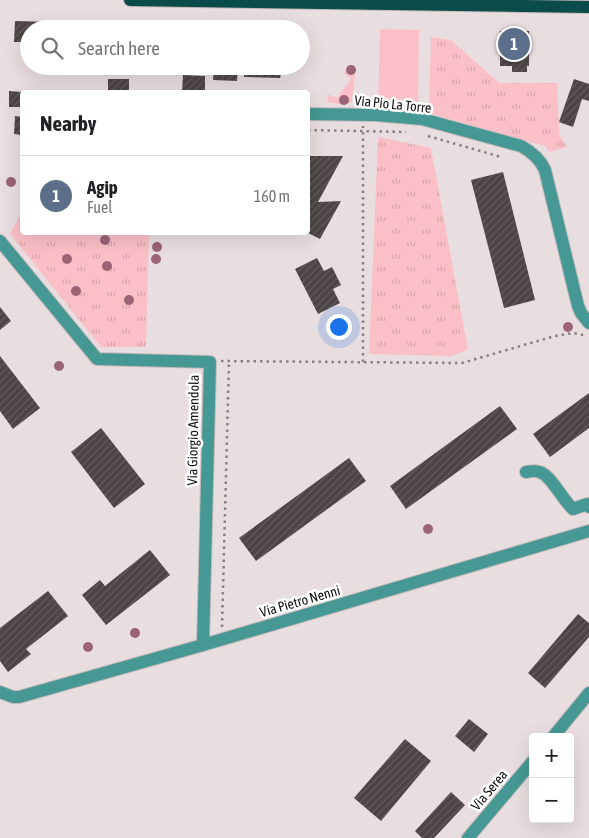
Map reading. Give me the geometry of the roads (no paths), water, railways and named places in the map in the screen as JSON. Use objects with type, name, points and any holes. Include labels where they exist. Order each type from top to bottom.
[{"type":"main road","points":[[130,0],[460,2],[589,7]]},
{"type":"street","name":"Via Pio La Torre","points":[[310,114],[422,119],[521,146],[530,151],[541,162],[545,170],[578,306],[589,323]]},
{"type":"street","name":"Via Giorgio Amendola","points":[[0,241],[97,359],[210,362],[203,645]]},
{"type":"street","points":[[526,472],[535,471],[543,473],[573,509],[588,505]]},
{"type":"street","name":"Via Pietro Nenni","points":[[0,692],[13,697],[19,697],[203,645],[589,531]]},
{"type":"street","points":[[556,733],[589,693]]},
{"type":"street","name":"Via Serea","points":[[468,838],[529,766]]},
{"type":"place","name":"Agip","points":[[514,44]]}]
